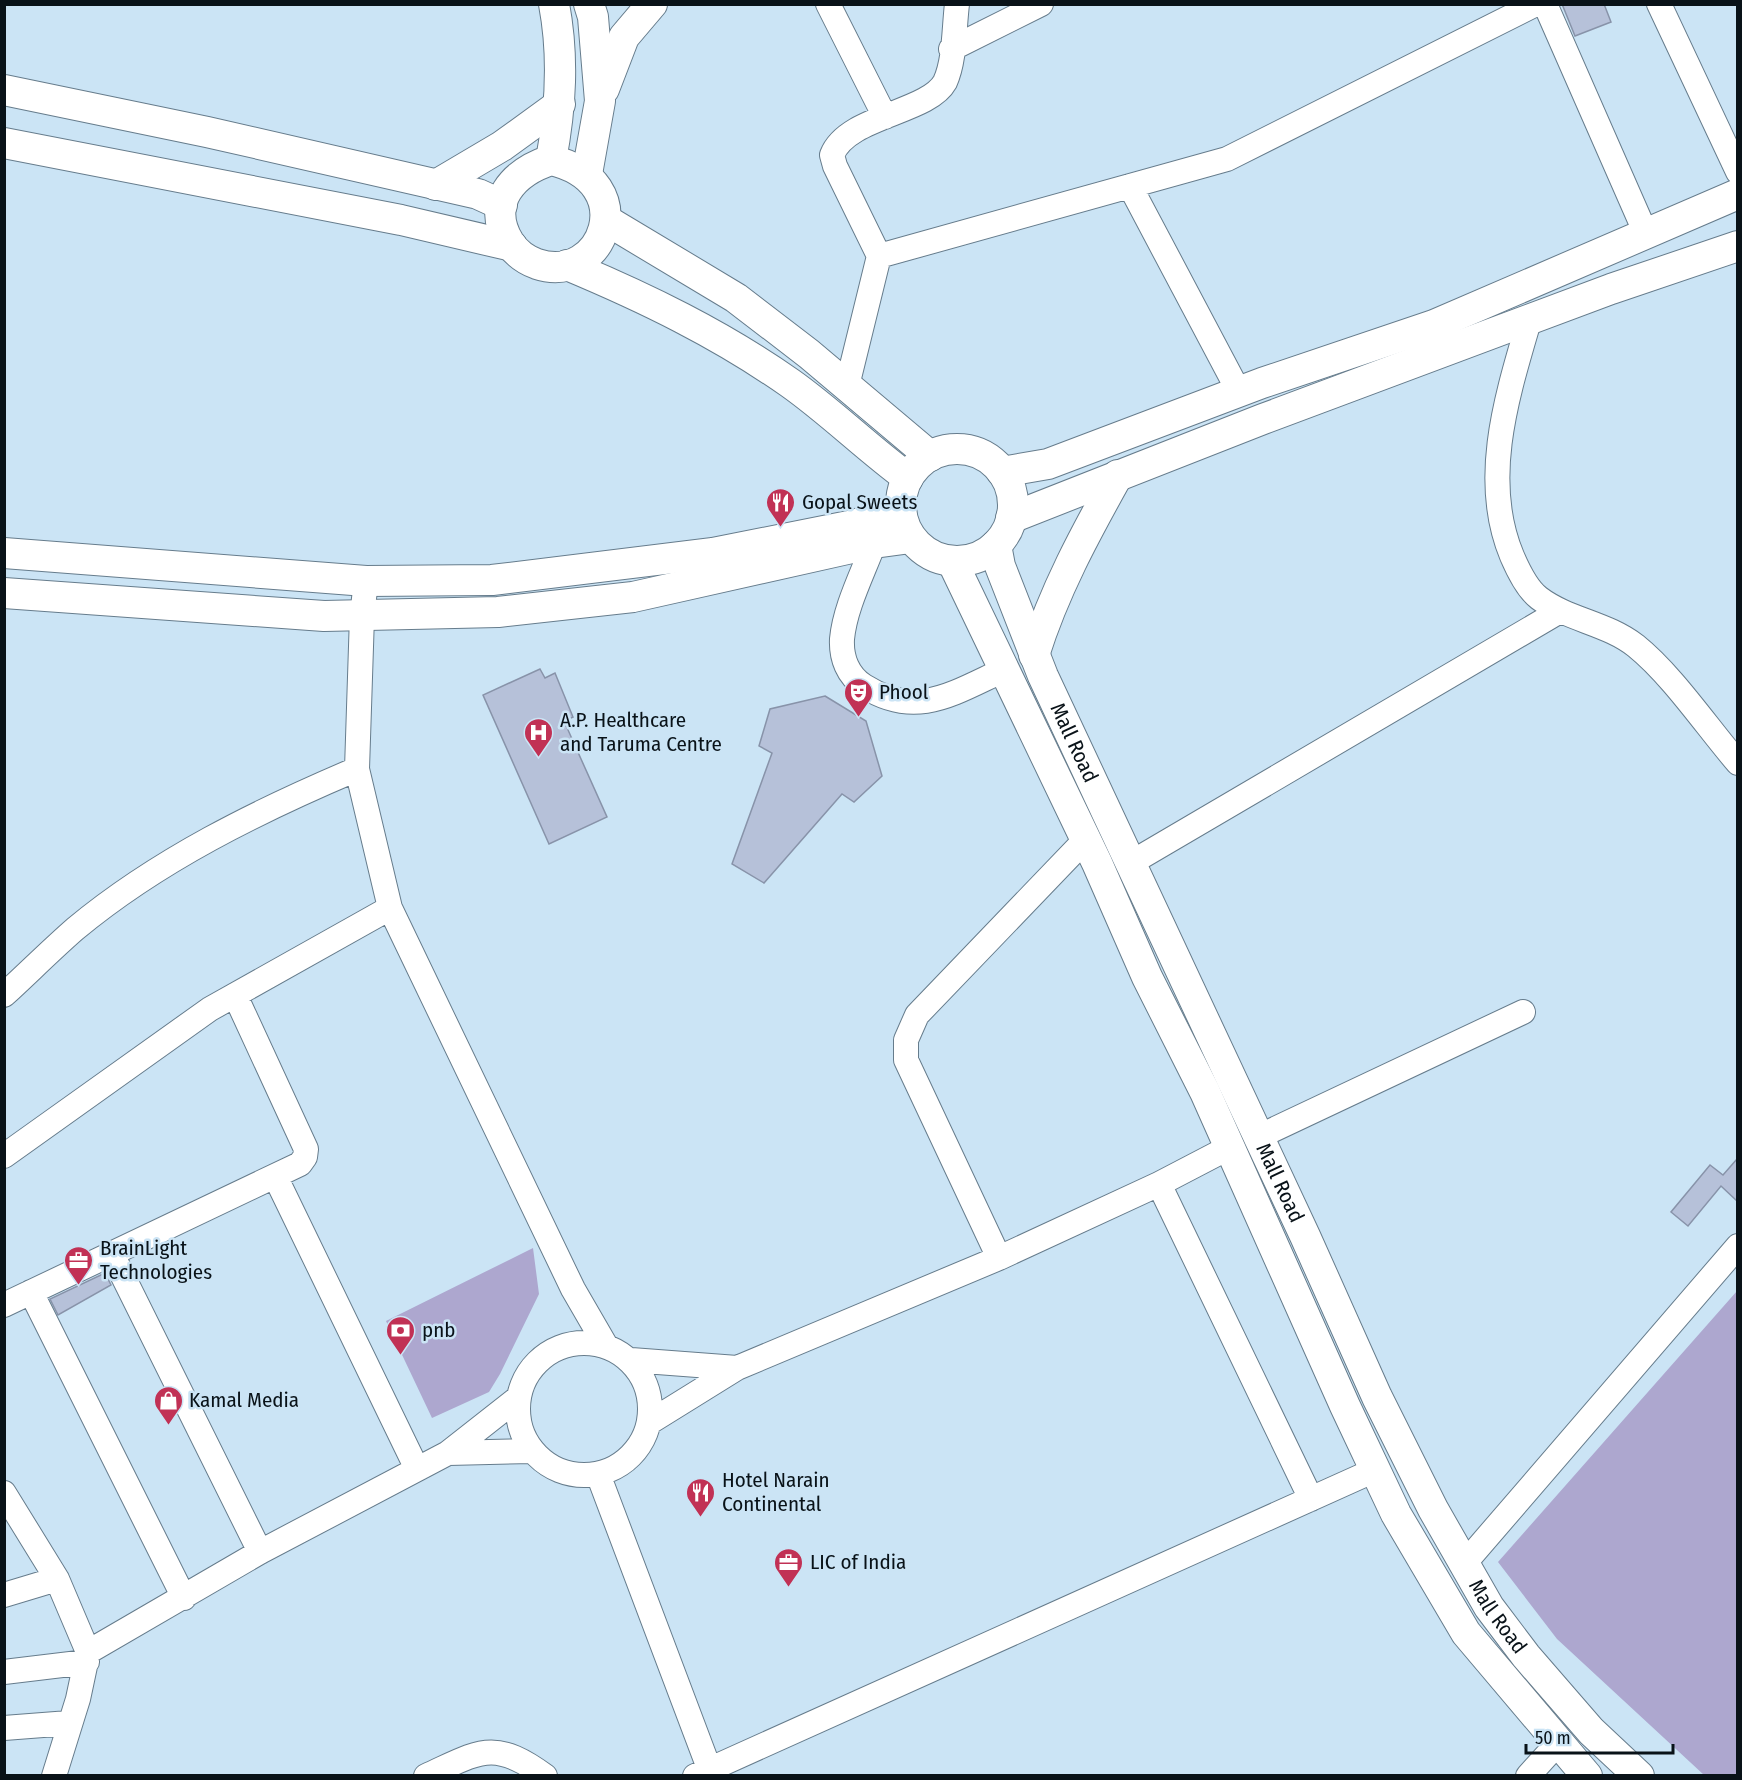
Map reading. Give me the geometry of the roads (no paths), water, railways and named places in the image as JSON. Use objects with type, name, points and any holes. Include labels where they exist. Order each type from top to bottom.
[{"type":"main road","points":[[589,4],[600,101]]},
{"type":"main road","points":[[587,174],[600,101],[611,64],[624,37],[652,4]]},
{"type":"main road","points":[[551,160],[562,79],[560,6]]},
{"type":"main road","points":[[4,90],[218,135],[478,194],[502,205]]},
{"type":"main road","points":[[436,185],[502,146],[560,104]]},
{"type":"main road","points":[[4,143],[401,220],[512,246]]},
{"type":"main road","points":[[551,160],[576,167],[587,174],[603,195],[606,220],[597,243],[579,260],[555,267],[531,262],[512,246],[502,223],[502,205],[516,177],[526,169],[551,160]]},
{"type":"main road","points":[[1002,472],[1048,464],[1239,392],[1434,325],[1737,194]]},
{"type":"main road","points":[[606,220],[736,298],[847,386],[930,456]]},
{"type":"main road","points":[[1011,518],[1118,475],[1529,321],[1737,246]]},
{"type":"main road","points":[[567,265],[683,316],[752,357],[792,385],[908,478]]},
{"type":"main road","points":[[961,449],[977,452],[991,460],[1002,472],[1010,486],[1013,501],[1006,533],[983,555],[968,560],[952,561],[937,558],[923,550],[912,538],[904,524],[901,509],[902,493],[908,478],[918,465],[930,456],[945,450],[961,449]]},
{"type":"main road","points":[[1034,655],[1045,620],[1072,558],[1118,475]]},
{"type":"main road","points":[[4,553],[366,581],[492,580],[713,553],[854,525],[901,509]]},
{"type":"main road","points":[[4,593],[324,616],[498,612],[633,597],[874,543],[912,538]]},
{"type":"main road","name":"Mall Road","points":[[996,545],[1000,566],[1034,655],[1129,864],[1377,1397],[1464,1564],[1489,1606],[1526,1656],[1591,1731],[1640,1776]]},
{"type":"main road","name":"Mall Road","points":[[952,561],[1086,839],[1147,977],[1205,1092],[1396,1514],[1466,1633],[1587,1776]]},
{"type":"street","points":[[828,4],[885,117]]},
{"type":"street","points":[[847,386],[879,256],[835,166],[832,155],[843,137],[939,90],[948,74],[957,4]]},
{"type":"street","points":[[951,49],[1041,4]]},
{"type":"street","points":[[879,256],[1227,159],[1536,4]]},
{"type":"street","points":[[1545,4],[1646,234]]},
{"type":"street","points":[[1659,4],[1737,172]]},
{"type":"street","points":[[1130,186],[1239,392]]},
{"type":"street","points":[[1529,321],[1504,408],[1499,458],[1499,514],[1506,542],[1517,569],[1536,596],[1560,611],[1592,622],[1636,646],[1661,672],[1737,763]]},
{"type":"street","points":[[874,543],[844,625],[842,641],[844,661],[855,680],[890,700],[908,704],[942,698],[1006,669]]},
{"type":"street","points":[[366,581],[362,616],[357,769],[390,908],[573,1289],[606,1346]]},
{"type":"street","points":[[1129,864],[1560,611]]},
{"type":"street","points":[[4,995],[76,929],[143,879],[187,852],[290,797],[357,769]]},
{"type":"street","points":[[999,1258],[906,1060],[906,1040],[917,1015],[1086,839]]},
{"type":"street","points":[[4,1156],[210,1009],[390,908]]},
{"type":"street","points":[[4,1305],[276,1178],[300,1164],[306,1149],[235,995]]},
{"type":"street","points":[[1258,1137],[1523,1012]]},
{"type":"street","points":[[650,1422],[737,1368],[999,1258],[1159,1184],[1230,1147]]},
{"type":"street","points":[[276,1178],[417,1469]]},
{"type":"street","points":[[1159,1184],[1311,1499]]},
{"type":"street","points":[[1464,1564],[1737,1246]]},
{"type":"street","points":[[112,1254],[260,1552]]},
{"type":"street","points":[[570,1343],[573,1289]]},
{"type":"street","points":[[32,1292],[184,1598]]},
{"type":"street","points":[[594,1342],[616,1349],[631,1360],[644,1379],[650,1399],[650,1422],[638,1449],[621,1465],[598,1474],[575,1475],[550,1466],[532,1451],[522,1433],[518,1398],[526,1376],[544,1355],[570,1343],[594,1342]]},
{"type":"street","points":[[631,1360],[737,1368]]},
{"type":"street","points":[[4,1672],[87,1657],[260,1552],[448,1453],[518,1398]]},
{"type":"street","points":[[448,1453],[532,1451]]},
{"type":"street","points":[[598,1474],[706,1774],[1375,1470]]},
{"type":"street","points":[[4,1493],[57,1579],[87,1657],[78,1699],[54,1776]]},
{"type":"street","points":[[4,1595],[57,1579]]},
{"type":"street","points":[[4,1728],[69,1723]]},
{"type":"street","points":[[1528,1776],[1558,1743]]},
{"type":"street","points":[[426,1776],[480,1752],[494,1750],[508,1754],[545,1776]]},
{"type":"place","name":"Gopal Sweets","points":[[781,528]]},
{"type":"place","name":"Phool","points":[[858,718]]},
{"type":"place","name":"A.P. Healthcare and Taruma Centre","points":[[539,758]]},
{"type":"place","name":"BrainLight Technologies","points":[[79,1286]]},
{"type":"place","name":"pnb","points":[[401,1356]]},
{"type":"place","name":"Kamal Media","points":[[168,1426]]},
{"type":"place","name":"Hotel Narain Continental","points":[[701,1518]]},
{"type":"place","name":"LIC of India","points":[[789,1588]]}]
